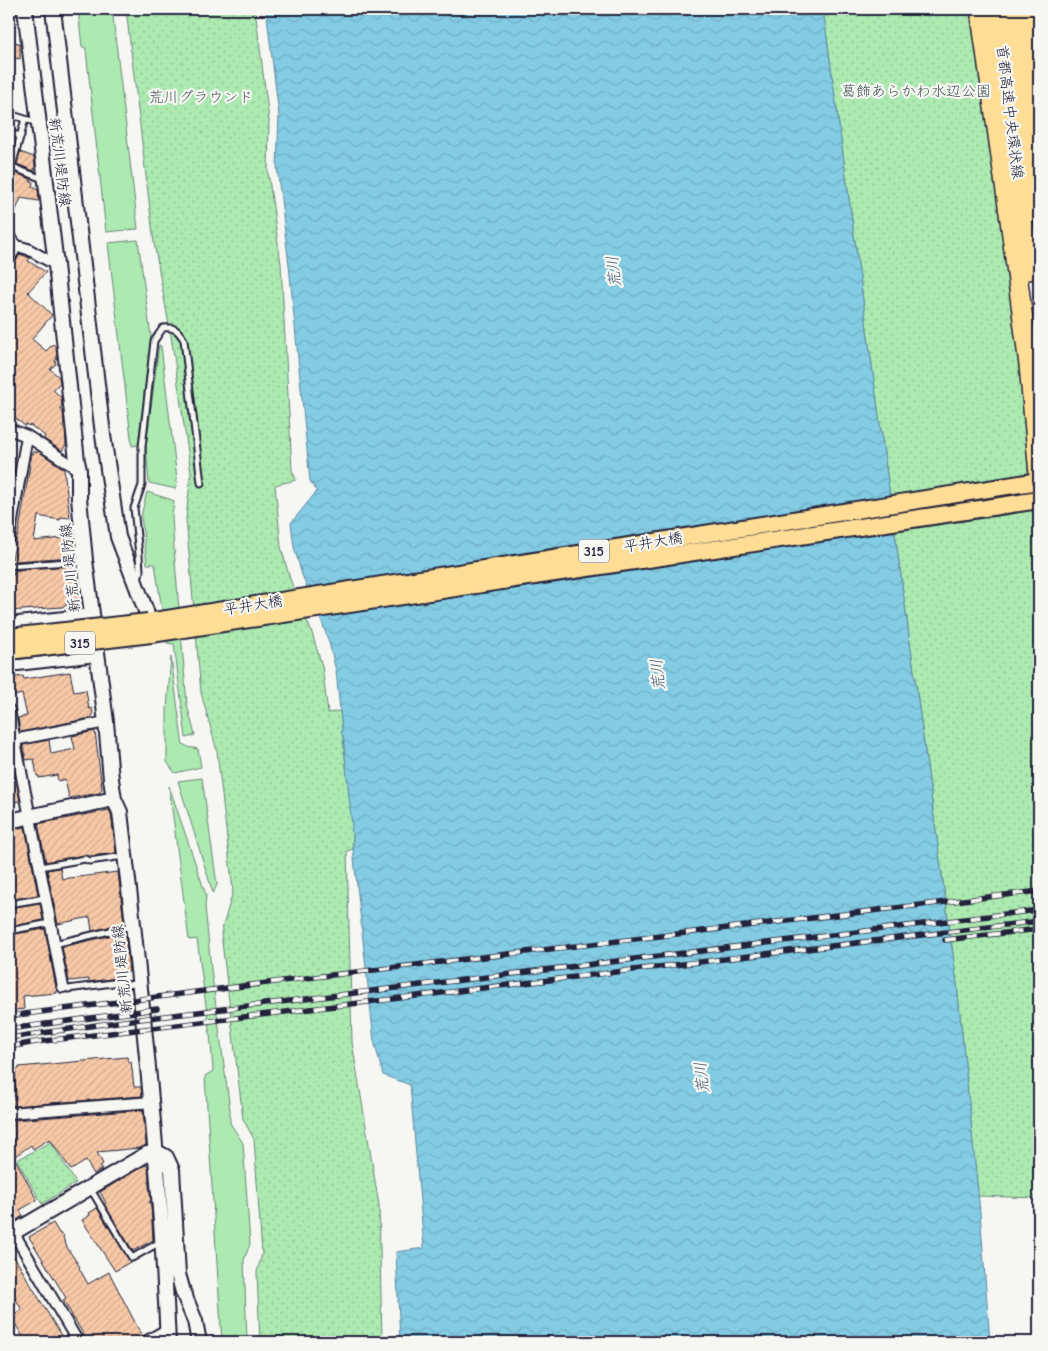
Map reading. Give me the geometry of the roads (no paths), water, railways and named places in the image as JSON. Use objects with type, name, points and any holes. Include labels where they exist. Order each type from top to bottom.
[{"type":"highway","points":[[980,9],[1025,336],[1039,474]]},
{"type":"highway","name":"首都高速中央環状線","points":[[997,9],[1024,218],[1039,364]]},
{"type":"highway","name":"首都高速中央環状線","points":[[1012,9],[1039,213]]},
{"type":"highway","points":[[1028,9],[1039,98]]},
{"type":"main road","name":"新荒川堤防線","points":[[25,9],[56,265],[76,461],[79,470],[79,498],[85,560],[114,799],[120,812],[126,856],[140,983],[157,1152],[168,1336]]},
{"type":"main road","name":"新荒川堤防線","points":[[53,9],[103,435],[118,538],[146,611],[150,628]]},
{"type":"main road","name":"平井大橋","points":[[150,628],[1039,481]]},
{"type":"main road","name":"平井大橋","points":[[150,628],[1039,500]]},
{"type":"main road","name":"315","points":[[9,637],[150,628]]},
{"type":"main road","name":"315","points":[[9,651],[150,628]]},
{"type":"main road","points":[[9,821],[114,799]]},
{"type":"main road","points":[[10,1231],[147,1154],[157,1152],[166,1158],[171,1167],[178,1274],[194,1322],[198,1342]]},
{"type":"street","points":[[9,236],[17,246],[28,249],[56,265]]},
{"type":"street","points":[[9,259],[17,246]]},
{"type":"street","points":[[9,429],[27,436],[79,470]]},
{"type":"street","points":[[9,538],[12,499],[27,436]]},
{"type":"street","points":[[9,623],[92,614]]},
{"type":"street","points":[[9,666],[97,656]]},
{"type":"street","points":[[9,710],[63,987]]},
{"type":"street","points":[[14,740],[106,722]]},
{"type":"street","points":[[9,1113],[152,1102]]},
{"type":"street","points":[[10,1231],[78,1342]]},
{"type":"street","points":[[144,1342],[168,1336]]},
{"type":"lane","points":[[9,14],[14,9]]},
{"type":"lane","points":[[9,114],[39,123]]},
{"type":"lane","points":[[9,177],[10,167],[25,119]]},
{"type":"lane","points":[[9,133],[21,136]]},
{"type":"lane","points":[[10,167],[46,180]]},
{"type":"lane","points":[[136,585],[140,571],[134,508],[142,485],[142,447],[154,341],[163,328],[172,327],[179,332],[184,340],[201,483]]},
{"type":"lane","points":[[9,566],[85,560]]},
{"type":"lane","points":[[39,867],[84,859],[89,861],[126,856]]},
{"type":"lane","points":[[9,904],[45,898]]},
{"type":"lane","points":[[9,931],[50,923]]},
{"type":"lane","points":[[54,944],[128,927],[134,928]]},
{"type":"lane","points":[[63,987],[68,989],[120,982],[121,985],[140,983]]},
{"type":"lane","points":[[89,1188],[132,1258],[162,1240]]},
{"type":"water","name":"荒川","points":[[266,9],[823,9],[957,984],[980,1212],[990,1342],[400,1342],[396,1252],[424,1248],[410,1085],[383,1075],[374,1041],[336,671],[322,622],[302,575],[294,547],[291,523],[317,491],[310,481],[289,265],[277,167],[279,115]]},
{"type":"railway","points":[[9,1016],[298,979],[1039,891]]},
{"type":"railway","points":[[9,1038],[124,1021],[1039,910]]},
{"type":"railway","points":[[9,1047],[36,1042],[1039,921]]},
{"type":"railway","points":[[945,940],[1039,929]]},
{"type":"railway","points":[[9,1029],[157,1009]]},
{"type":"park label","name":"葛飾あらかわ水辺公園","points":[[916,91]]},
{"type":"park label","name":"荒川グラウンド","points":[[201,97]]}]
